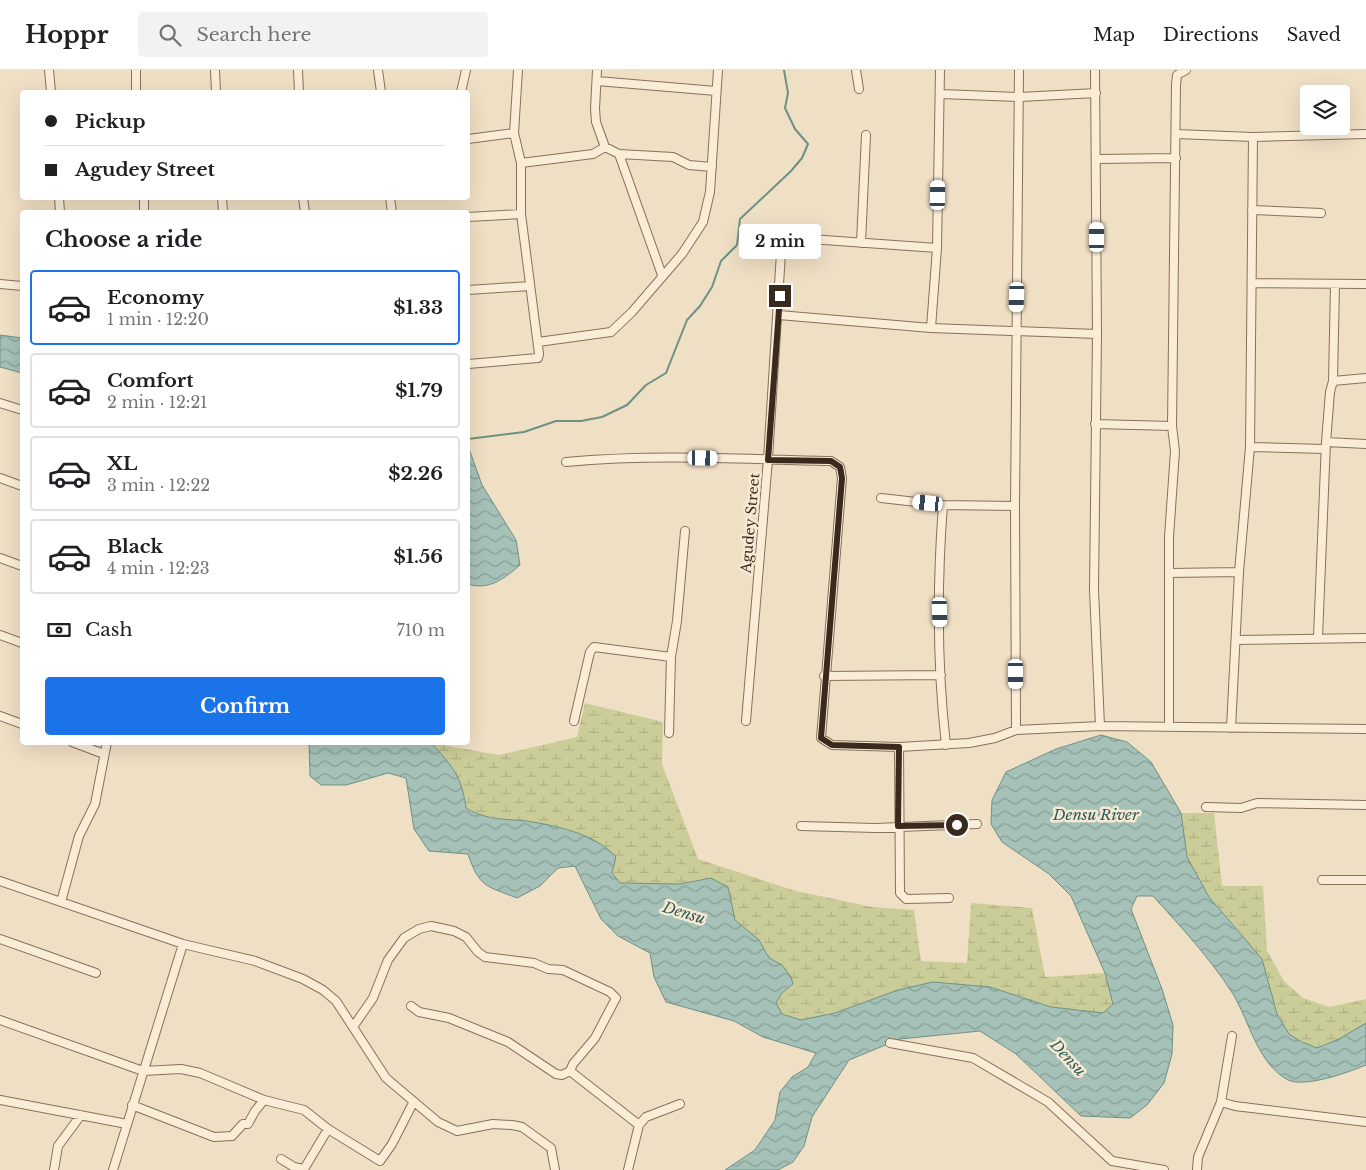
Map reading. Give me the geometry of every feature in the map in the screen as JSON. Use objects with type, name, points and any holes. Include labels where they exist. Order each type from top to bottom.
[{"type":"street","points":[[49,70],[51,90]]},
{"type":"street","points":[[136,70],[136,90]]},
{"type":"street","points":[[215,70],[216,90]]},
{"type":"street","points":[[298,70],[299,90]]},
{"type":"street","points":[[378,70],[381,90]]},
{"type":"street","points":[[461,90],[466,70]]},
{"type":"street","points":[[470,364],[538,358],[538,342],[521,214],[521,163],[514,133],[518,70]]},
{"type":"street","points":[[597,70],[596,122],[604,147],[619,154],[673,157],[689,165],[712,167]]},
{"type":"street","points":[[538,342],[611,332],[632,312],[662,274],[682,254],[703,222],[710,192],[718,70]]},
{"type":"street","points":[[856,70],[859,89]]},
{"type":"street","points":[[931,328],[937,248],[940,70]]},
{"type":"street","points":[[1016,730],[1015,506],[1019,70]]},
{"type":"street","points":[[1095,70],[1097,334],[1094,590],[1100,726]]},
{"type":"street","points":[[1169,726],[1169,537],[1175,451],[1172,426],[1177,75],[1186,70]]},
{"type":"street","points":[[597,81],[716,92]]},
{"type":"street","points":[[940,94],[1020,97],[1096,93]]},
{"type":"street","points":[[470,140],[514,133]]},
{"type":"street","points":[[1176,134],[1253,137],[1366,134]]},
{"type":"street","points":[[866,135],[861,243],[937,248]]},
{"type":"street","points":[[1231,728],[1239,572],[1250,447],[1253,137]]},
{"type":"street","points":[[521,163],[593,154],[604,147]]},
{"type":"street","points":[[619,154],[662,274]]},
{"type":"street","points":[[1097,159],[1176,158]]},
{"type":"street","points":[[1252,210],[1321,213]]},
{"type":"street","points":[[470,217],[521,214]]},
{"type":"street","name":"Agudey Street","points":[[746,721],[779,315],[782,238],[861,243]]},
{"type":"street","points":[[1252,283],[1366,284]]},
{"type":"street","points":[[0,284],[20,286]]},
{"type":"street","points":[[1318,637],[1325,446],[1330,392],[1333,381],[1335,285]]},
{"type":"street","points":[[470,290],[530,286]]},
{"type":"street","points":[[779,315],[931,328],[1097,334]]},
{"type":"street","points":[[1333,381],[1366,378]]},
{"type":"street","points":[[0,403],[20,409]]},
{"type":"street","points":[[1096,424],[1172,426]]},
{"type":"street","points":[[1250,447],[1366,444]]},
{"type":"street","points":[[566,462],[651,457],[831,461],[840,467],[841,488],[824,676],[821,738],[832,745],[899,747],[946,745],[995,738],[1016,730],[1100,726],[1366,729]]},
{"type":"street","points":[[0,478],[20,485]]},
{"type":"street","points":[[881,498],[943,505],[1015,506]]},
{"type":"street","points":[[943,505],[939,551],[942,710],[946,745]]},
{"type":"street","points":[[669,732],[671,657],[677,622],[685,532]]},
{"type":"street","points":[[0,558],[20,565]]},
{"type":"street","points":[[1170,573],[1239,572]]},
{"type":"street","points":[[0,635],[20,642]]},
{"type":"street","points":[[1236,640],[1318,637],[1366,638]]},
{"type":"street","points":[[574,722],[590,652],[594,647],[671,657]]},
{"type":"street","points":[[824,676],[942,675]]},
{"type":"street","points":[[0,716],[20,723]]},
{"type":"street","points":[[80,745],[104,754]]},
{"type":"street","points":[[61,902],[79,836],[95,804],[107,745]]},
{"type":"street","points":[[899,747],[898,826],[900,893],[906,899],[949,898]]},
{"type":"street","points":[[1206,807],[1241,808],[1257,803],[1366,805]]},
{"type":"street","points":[[801,826],[977,824]]},
{"type":"street","points":[[1322,880],[1366,880]]},
{"type":"street","points":[[0,881],[183,944],[255,962],[303,979],[323,990],[336,1002],[386,1078],[413,1103],[438,1122],[457,1131],[494,1124],[522,1127],[551,1148],[555,1170]]},
{"type":"street","points":[[353,1027],[373,998],[388,960],[404,938],[418,929],[431,926],[440,927],[466,938],[485,957],[534,963],[548,969],[563,970],[615,995],[614,1005],[595,1038],[573,1064],[570,1071],[562,1074],[556,1074],[508,1042],[448,1018],[419,1012],[411,1006]]},
{"type":"street","points":[[0,939],[96,973]]},
{"type":"street","points":[[113,1170],[183,944]]},
{"type":"street","points":[[0,1020],[143,1071],[181,1069],[190,1071],[264,1100],[304,1110],[328,1129],[380,1161],[392,1144],[413,1103]]},
{"type":"street","points":[[1197,1170],[1198,1156],[1221,1102],[1232,1036]]},
{"type":"street","points":[[890,1043],[973,1058],[1048,1102],[1112,1161],[1164,1170]]},
{"type":"street","points":[[570,1071],[639,1126]]},
{"type":"street","points":[[132,1105],[214,1138],[232,1136],[243,1124],[248,1124],[255,1110],[264,1100]]},
{"type":"street","points":[[0,1101],[127,1124]]},
{"type":"street","points":[[1221,1102],[1235,1106],[1366,1122]]},
{"type":"street","points":[[628,1170],[639,1126],[646,1117],[680,1104]]},
{"type":"street","points":[[54,1170],[58,1146],[81,1115]]},
{"type":"street","points":[[281,1159],[294,1167],[304,1169],[328,1129]]},
{"type":"green space","points":[[585,703],[663,722],[662,764],[698,859],[796,891],[872,907],[914,910],[921,961],[967,963],[971,903],[1032,908],[1045,977],[1105,973],[1113,1004],[1103,1013],[1051,1007],[1016,995],[933,982],[898,990],[835,1013],[801,1020],[782,1014],[776,1003],[782,993],[793,985],[782,965],[769,958],[759,940],[735,920],[732,907],[711,878],[680,884],[620,883],[612,873],[534,822],[482,817],[466,808],[462,788],[455,772],[433,745],[499,755],[577,737]]},
{"type":"green space","points":[[1181,813],[1214,813],[1222,886],[1263,886],[1267,951],[1284,981],[1303,998],[1329,1007],[1366,999],[1366,1023],[1339,1039],[1317,1048],[1289,1034],[1277,1014],[1262,959],[1209,897],[1187,857]]},
{"type":"water","points":[[0,335],[20,338],[20,372],[0,367]]},
{"type":"water","points":[[470,452],[482,485],[516,540],[520,565],[496,582],[476,586],[470,584]]},
{"type":"water","points":[[1101,735],[1127,742],[1151,762],[1181,813],[1187,857],[1209,897],[1262,959],[1277,1014],[1289,1034],[1317,1048],[1339,1039],[1366,1023],[1366,1065],[1327,1078],[1305,1082],[1288,1080],[1277,1073],[1261,1053],[1233,994],[1205,955],[1153,896],[1137,896],[1131,909],[1162,989],[1173,1025],[1172,1054],[1164,1083],[1147,1105],[1130,1118],[1081,1116],[1016,1054],[980,1031],[900,1039],[849,1060],[812,1117],[804,1146],[793,1162],[778,1170],[725,1170],[755,1150],[775,1120],[780,1092],[792,1077],[808,1067],[816,1053],[763,1037],[734,1021],[666,1002],[654,977],[650,953],[618,936],[601,919],[575,866],[558,868],[540,886],[517,898],[491,888],[480,879],[468,854],[429,851],[414,829],[406,778],[388,773],[346,785],[321,785],[310,776],[309,745],[433,745],[455,772],[462,788],[466,808],[491,818],[544,824],[567,829],[589,838],[608,849],[616,857],[612,873],[620,883],[680,884],[711,878],[728,887],[735,920],[759,940],[769,958],[782,965],[791,977],[793,984],[782,993],[776,1003],[782,1014],[801,1020],[835,1013],[898,990],[933,982],[990,987],[1051,1007],[1103,1013],[1113,1004],[1105,973],[1071,896],[1049,874],[1002,842],[991,824],[992,800],[1006,772],[1056,749]]},
{"type":"waterway","points":[[470,439],[524,432],[556,421],[581,421],[602,417],[627,405],[646,385],[666,373],[687,320],[700,306],[712,287],[721,261],[737,245],[740,219],[791,171],[802,158],[808,144],[795,129],[785,108],[788,93],[784,70]]},
{"type":"route","points":[[780,296],[768,460],[831,461],[840,467],[842,478],[824,676],[821,738],[832,745],[899,747],[898,826],[957,825]]},
{"type":"water label","name":"Densu River","points":[[1096,815]]},
{"type":"water label","name":"Densu","points":[[684,913]]},
{"type":"water label","name":"Densu","points":[[1068,1058]]}]
